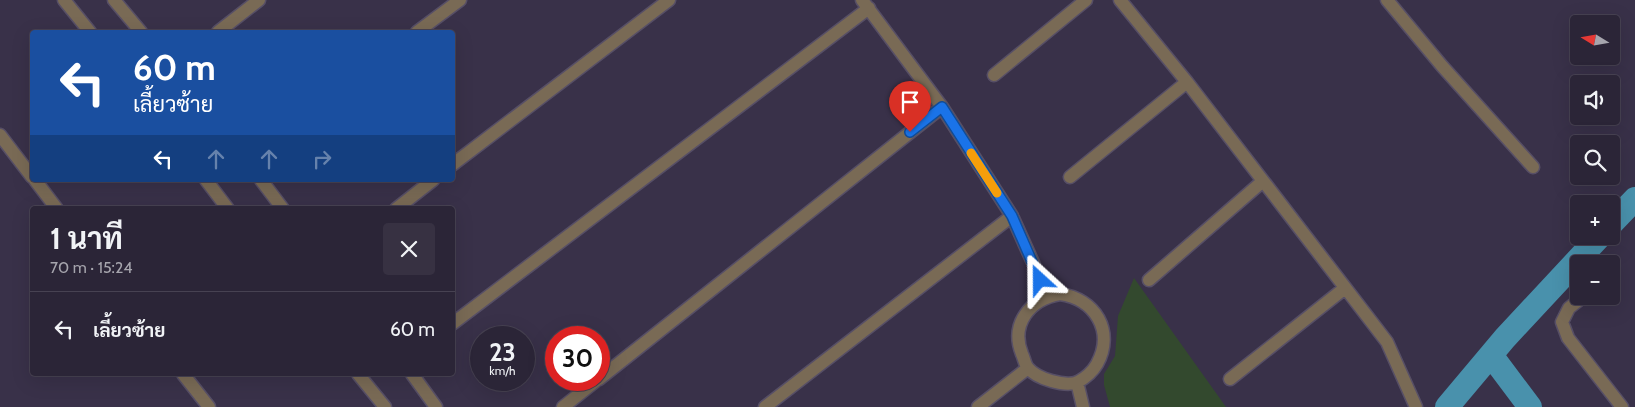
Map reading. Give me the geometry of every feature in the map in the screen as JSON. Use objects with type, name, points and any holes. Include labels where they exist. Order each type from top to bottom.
[{"type":"street","points":[[64,0],[88,30]]},
{"type":"street","points":[[114,0],[139,30]]},
{"type":"street","points":[[221,30],[259,0]]},
{"type":"street","points":[[420,30],[460,0]]},
{"type":"street","points":[[455,163],[669,0]]},
{"type":"street","points":[[994,75],[1086,0]]},
{"type":"street","points":[[1120,0],[1186,82],[1387,342],[1415,406]]},
{"type":"street","points":[[1387,0],[1442,66],[1533,167]]},
{"type":"street","points":[[455,322],[866,4],[942,107],[1012,216],[1048,296]]},
{"type":"street","points":[[1070,177],[1186,82]]},
{"type":"street","points":[[610,370],[942,107]]},
{"type":"street","points":[[0,135],[30,174]]},
{"type":"street","points":[[1149,280],[1263,181]]},
{"type":"street","points":[[36,182],[55,206]]},
{"type":"street","points":[[208,182],[226,206]]},
{"type":"street","points":[[262,182],[282,206]]},
{"type":"street","points":[[400,206],[430,182]]},
{"type":"street","points":[[765,407],[1012,216]]},
{"type":"street","points":[[1230,379],[1345,288]]},
{"type":"street","points":[[1060,294],[1073,296],[1084,302],[1094,311],[1104,332],[1099,360],[1093,370],[1077,382],[1045,379],[1028,368],[1019,346],[1018,330],[1024,315],[1034,304],[1048,296],[1060,294]]},
{"type":"street","points":[[1573,305],[1569,308],[1562,322],[1568,338],[1622,407]]},
{"type":"street","points":[[978,407],[1028,368]]},
{"type":"street","points":[[185,376],[209,407]]},
{"type":"street","points":[[360,376],[385,407]]},
{"type":"street","points":[[413,376],[436,407]]},
{"type":"street","points":[[1077,382],[1083,407]]},
{"type":"street","points":[[563,407],[583,391]]},
{"type":"green space","points":[[1134,278],[1226,407],[1110,407],[1104,385],[1104,374],[1115,356],[1118,316]]},
{"type":"waterway","points":[[1620,215],[1635,199]]},
{"type":"waterway","points":[[1447,407],[1505,338],[1592,245]]},
{"type":"waterway","points":[[1491,355],[1530,407]]},
{"type":"slow traffic","points":[[971,153],[997,193]]},
{"type":"route","points":[[910,132],[942,107],[1012,216],[1040,280]]}]
